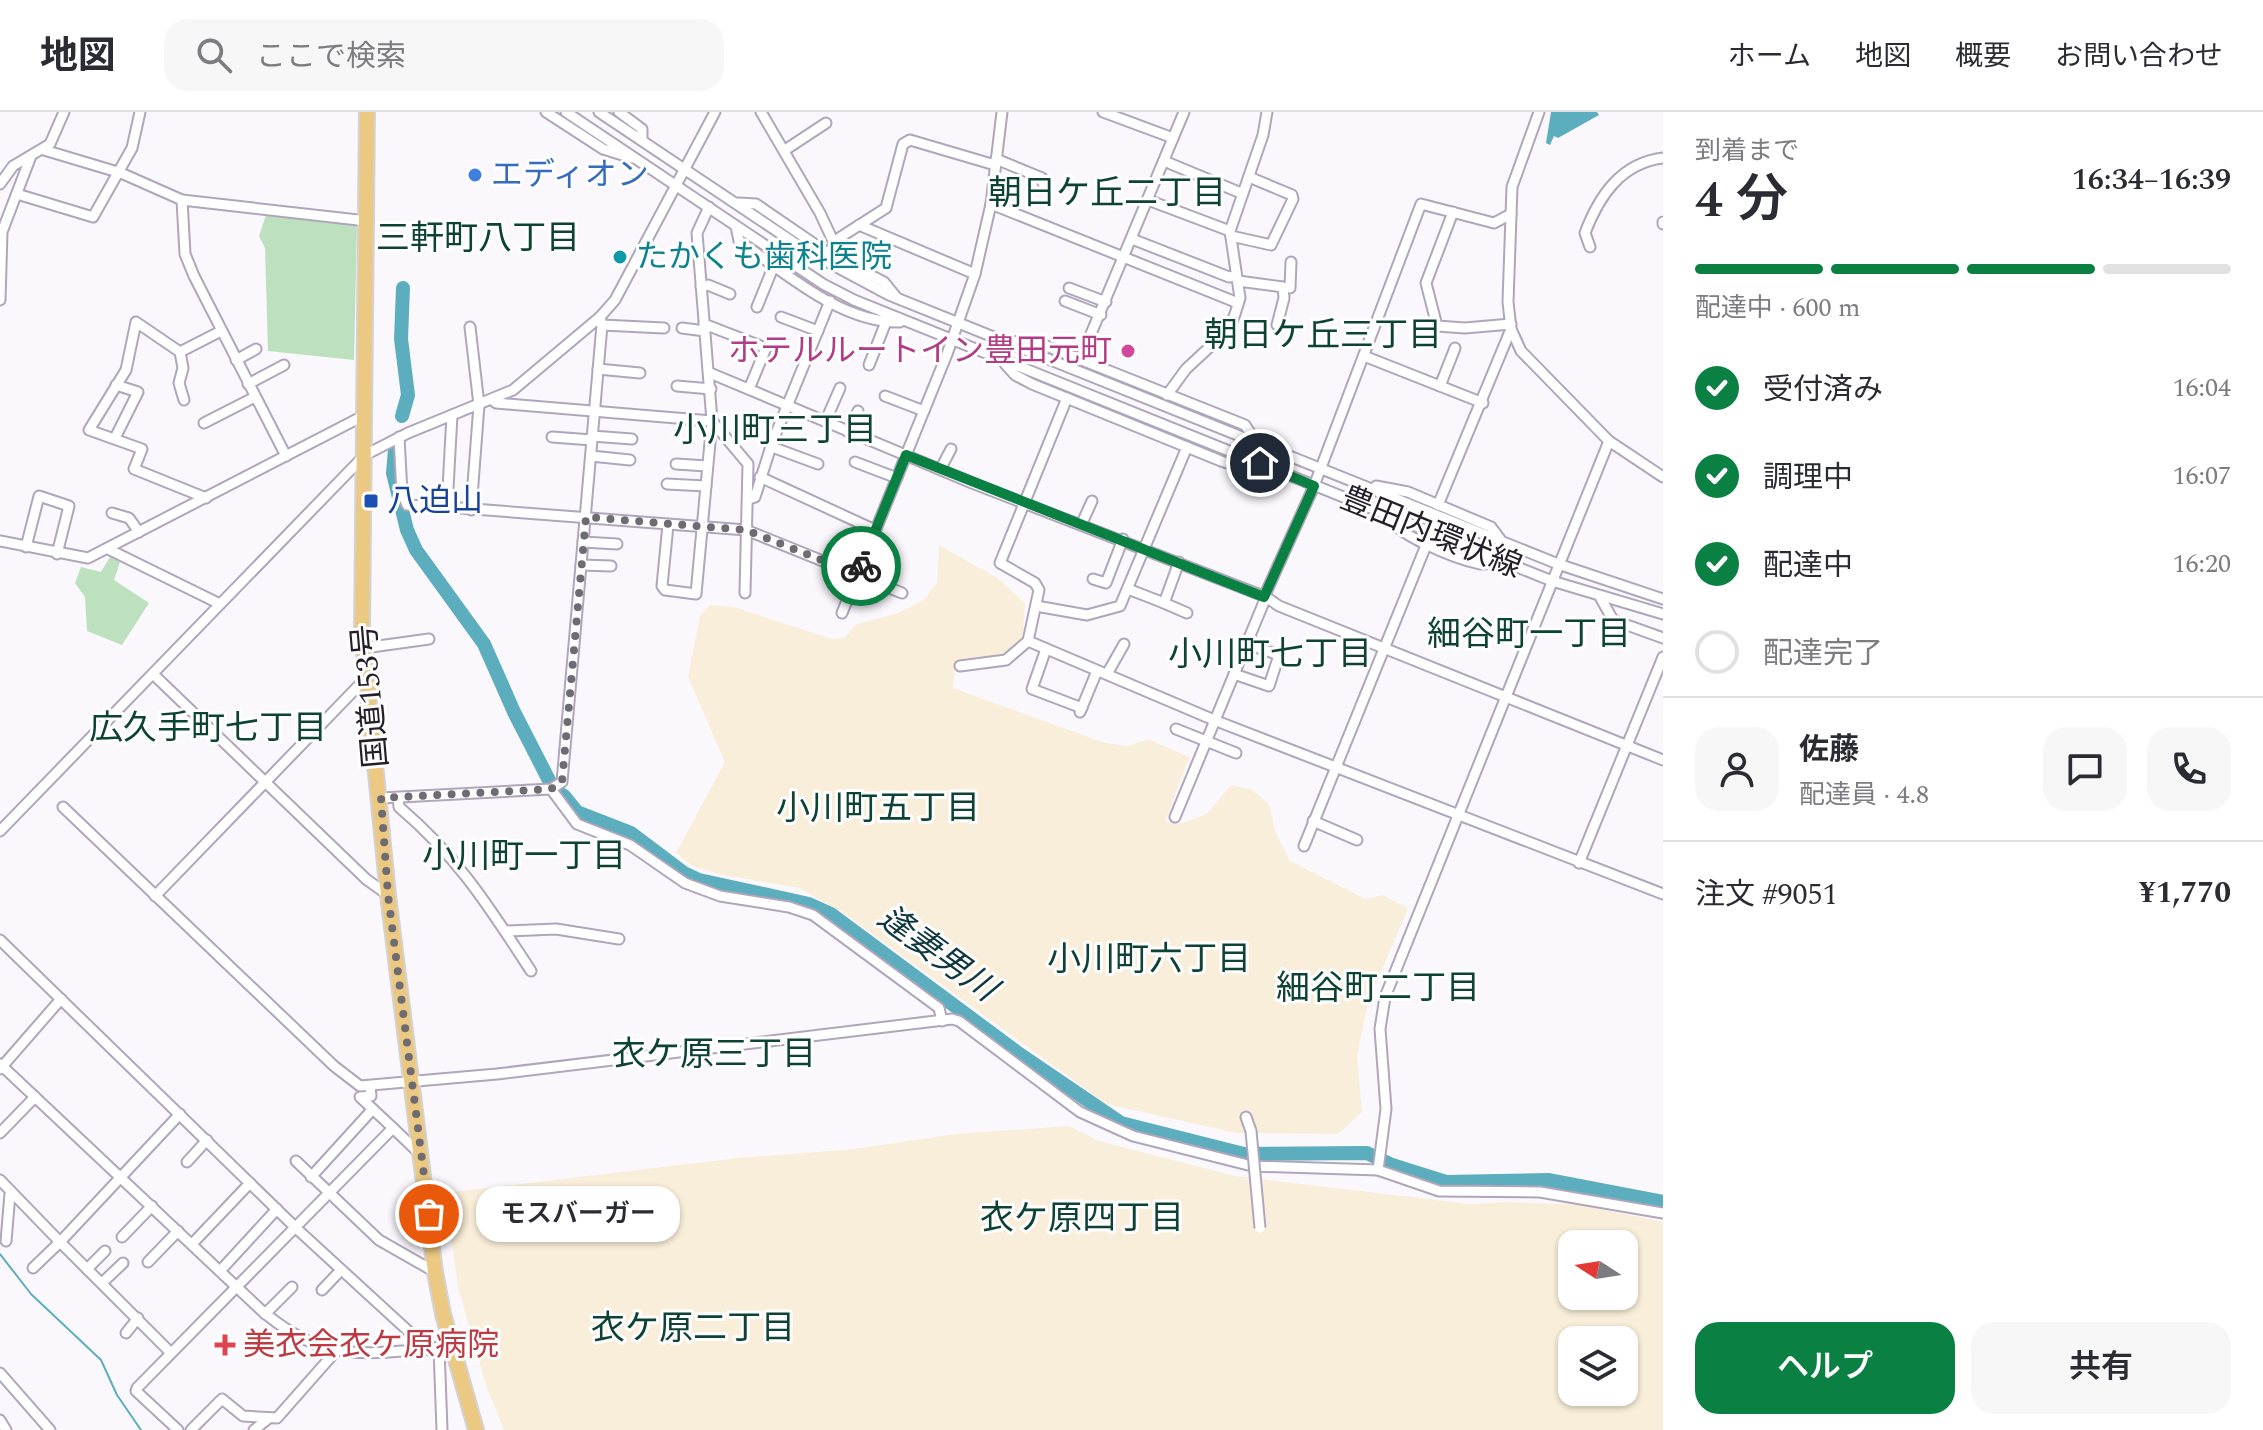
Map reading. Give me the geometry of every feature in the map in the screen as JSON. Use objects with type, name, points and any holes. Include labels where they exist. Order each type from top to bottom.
[{"type":"highway","name":"国道153号","points":[[367,112],[366,678],[381,798],[388,895],[435,1272],[439,1347],[476,1430]]},
{"type":"highway","name":"国道153号","points":[[368,146],[374,112]]},
{"type":"street","points":[[0,184],[13,166],[44,150],[64,112]]},
{"type":"street","points":[[17,194],[93,217],[121,173],[132,148],[140,112]]},
{"type":"street","points":[[546,112],[603,149],[621,157],[636,158]]},
{"type":"street","name":"豊田内環状線","points":[[566,112],[823,284],[1002,361],[1498,560],[1600,597],[1663,614]]},
{"type":"street","name":"豊田内環状線","points":[[599,112],[805,250],[898,298],[1558,564],[1663,599]]},
{"type":"street","points":[[619,112],[642,129],[642,140]]},
{"type":"street","points":[[0,831],[365,455],[399,437],[492,400],[525,383],[601,321],[715,112]]},
{"type":"street","points":[[761,112],[785,150],[834,243]]},
{"type":"street","points":[[842,613],[924,411],[975,274],[991,204],[1002,112]]},
{"type":"street","points":[[1103,112],[1173,138]]},
{"type":"street","points":[[1080,360],[1184,112]]},
{"type":"street","points":[[1167,395],[1186,369],[1229,329],[1238,303],[1230,233],[1267,112]]},
{"type":"street","points":[[1438,505],[1483,403],[1511,327],[1512,187],[1539,112]]},
{"type":"street","points":[[785,150],[826,123]]},
{"type":"street","points":[[829,254],[834,243],[886,208],[903,144],[910,140],[995,162],[1042,178],[1043,183]]},
{"type":"street","points":[[44,150],[121,173],[182,200],[367,221]]},
{"type":"street","points":[[0,297],[2,232],[31,156]]},
{"type":"street","points":[[1590,247],[1585,233],[1600,198],[1628,169],[1643,161],[1663,158]]},
{"type":"street","points":[[1164,161],[1241,193]]},
{"type":"street","points":[[1148,200],[1230,233],[1271,245],[1284,211],[1293,199],[1292,195],[1249,177]]},
{"type":"street","points":[[182,200],[185,254],[286,456]]},
{"type":"street","points":[[735,202],[756,204],[829,254],[884,282],[898,298]]},
{"type":"street","points":[[991,204],[1238,303]]},
{"type":"street","points":[[1175,817],[1314,486],[1421,204],[1494,223],[1511,214]]},
{"type":"street","points":[[668,525],[662,586],[665,590],[696,594],[712,421],[697,233],[709,207]]},
{"type":"street","points":[[1453,212],[1426,283],[1437,326],[1511,327]]},
{"type":"street","points":[[859,225],[975,274]]},
{"type":"street","points":[[736,226],[739,241],[830,301],[872,321],[907,322]]},
{"type":"street","points":[[1132,239],[1229,277],[1289,288]]},
{"type":"street","points":[[1277,325],[1289,288],[1291,262]]},
{"type":"street","points":[[757,307],[774,265]]},
{"type":"street","points":[[701,287],[708,285],[730,294]]},
{"type":"street","points":[[1069,288],[1106,302]]},
{"type":"street","points":[[749,499],[755,497],[760,477],[830,301]]},
{"type":"street","points":[[1065,301],[1101,315]]},
{"type":"street","points":[[781,317],[818,331]]},
{"type":"street","points":[[601,321],[664,328]]},
{"type":"street","points":[[381,798],[551,789],[562,782],[601,321]]},
{"type":"street","points":[[184,400],[179,383],[183,368],[180,352],[136,322],[126,370],[89,430],[142,449],[134,469],[206,498]]},
{"type":"street","points":[[869,365],[886,322]]},
{"type":"street","points":[[470,327],[479,405],[471,510]]},
{"type":"street","points":[[682,328],[704,327],[766,348],[749,389]]},
{"type":"street","points":[[1511,327],[1521,351],[1609,441],[1663,477]]},
{"type":"street","points":[[180,352],[221,331]]},
{"type":"street","points":[[1008,342],[1026,339],[1245,425],[1256,442]]},
{"type":"street","points":[[1440,386],[1455,348]]},
{"type":"street","points":[[236,360],[256,349]]},
{"type":"street","points":[[1364,356],[1483,403]]},
{"type":"street","points":[[1002,361],[1015,375],[1187,447],[1249,470],[1260,463]]},
{"type":"street","points":[[248,384],[284,365]]},
{"type":"street","points":[[598,369],[640,373]]},
{"type":"street","points":[[710,373],[848,432],[1265,597],[1279,606],[1383,650],[1663,760]]},
{"type":"street","points":[[1116,386],[1135,382]]},
{"type":"street","points":[[115,438],[138,392],[116,385]]},
{"type":"street","points":[[677,386],[711,389]]},
{"type":"street","points":[[826,420],[840,388]]},
{"type":"street","points":[[885,396],[924,411]]},
{"type":"street","points":[[204,423],[255,397]]},
{"type":"street","points":[[960,666],[1006,660],[1028,641],[1039,590],[1035,583],[1000,563],[1067,398]]},
{"type":"street","points":[[492,400],[496,403],[712,421],[748,464],[745,593]]},
{"type":"street","points":[[848,432],[858,411]]},
{"type":"street","points":[[1114,417],[1133,412]]},
{"type":"street","points":[[1,544],[88,558],[365,415]]},
{"type":"street","points":[[447,507],[452,415]]},
{"type":"street","points":[[1147,418],[1160,436]]},
{"type":"street","points":[[399,437],[402,493],[407,505],[746,530],[902,593]]},
{"type":"street","points":[[552,437],[632,439]]},
{"type":"street","points":[[1379,1162],[1386,1096],[1380,1029],[1385,997],[1609,441]]},
{"type":"street","points":[[772,447],[818,464]]},
{"type":"street","points":[[1036,606],[1097,614],[1120,606],[1187,447]]},
{"type":"street","points":[[941,468],[951,449]]},
{"type":"street","points":[[591,456],[630,460]]},
{"type":"street","points":[[855,462],[897,478]]},
{"type":"street","points":[[676,464],[707,466]]},
{"type":"street","points":[[760,477],[875,530]]},
{"type":"street","points":[[667,484],[706,486]]},
{"type":"street","points":[[1369,487],[1396,488],[1438,505],[1491,527],[1502,541]]},
{"type":"street","points":[[26,547],[39,496],[69,506],[57,554]]},
{"type":"street","points":[[1082,523],[1092,501]]},
{"type":"street","points":[[112,513],[129,518],[139,532]]},
{"type":"street","points":[[1386,515],[1394,527],[1427,543],[1482,565],[1498,560]]},
{"type":"street","points":[[1093,579],[1106,583],[1123,539]]},
{"type":"street","points":[[583,542],[617,544]]},
{"type":"street","points":[[1304,846],[1427,543]]},
{"type":"street","points":[[108,549],[220,604]]},
{"type":"street","points":[[1164,603],[1179,562]]},
{"type":"street","points":[[581,565],[611,566]]},
{"type":"street","points":[[1128,589],[1187,613]]},
{"type":"street","points":[[1600,597],[1613,620],[1663,638]]},
{"type":"street","points":[[364,648],[429,639]]},
{"type":"street","points":[[1028,641],[1214,720],[1663,894]]},
{"type":"street","points":[[1107,674],[1124,644]]},
{"type":"street","points":[[1234,674],[1269,686],[1279,655],[1247,644]]},
{"type":"street","points":[[1046,649],[1032,689],[1081,711],[1097,671]]},
{"type":"street","points":[[1579,863],[1663,657]]},
{"type":"street","points":[[153,674],[388,895]]},
{"type":"street","points":[[155,896],[366,678]]},
{"type":"street","points":[[1176,729],[1236,753]]},
{"type":"street","points":[[551,789],[577,824],[630,845],[685,883],[720,896],[789,907],[813,915],[939,1008],[942,1021]]},
{"type":"street","points":[[398,798],[399,807],[434,837],[468,875],[531,971]]},
{"type":"street","points":[[63,807],[356,1084],[370,1087],[413,1083],[959,1021],[1080,1112],[1122,1133],[1252,1166],[1379,1162],[1439,1191],[1540,1192],[1663,1213]]},
{"type":"street","points":[[1313,821],[1357,840]]},
{"type":"street","points":[[505,931],[556,929],[619,939]]},
{"type":"street","points":[[0,940],[341,1270],[439,1347],[442,1430]]},
{"type":"street","points":[[61,999],[1,1067],[265,1314],[291,1335],[336,1351],[359,1355],[439,1347]]},
{"type":"street","points":[[370,1087],[371,1096],[360,1097],[422,1157]]},
{"type":"street","points":[[0,1133],[35,1097]]},
{"type":"street","points":[[311,1177],[372,1110]]},
{"type":"street","points":[[33,1268],[180,1114]]},
{"type":"street","points":[[1246,1117],[1251,1131],[1260,1228]]},
{"type":"street","points":[[178,1430],[136,1390],[239,1289],[393,1128]]},
{"type":"street","points":[[187,1162],[207,1140]]},
{"type":"street","points":[[296,1161],[391,1249],[435,1272]]},
{"type":"street","points":[[0,1180],[10,1194],[171,1353]]},
{"type":"street","points":[[192,1244],[250,1183]]},
{"type":"street","points":[[0,1202],[10,1194]]},
{"type":"street","points":[[6,1241],[10,1194]]},
{"type":"street","points":[[122,1237],[152,1206]]},
{"type":"street","points":[[220,1271],[277,1209]]},
{"type":"street","points":[[148,1262],[178,1231]]},
{"type":"street","points":[[87,1269],[105,1251]]},
{"type":"street","points":[[102,1283],[123,1263]]},
{"type":"street","points":[[322,1290],[341,1270]]},
{"type":"street","points":[[265,1314],[292,1287]]},
{"type":"street","points":[[126,1333],[138,1318]]},
{"type":"street","points":[[191,1430],[222,1399],[243,1416],[277,1418],[336,1351]]},
{"type":"street","points":[[0,1373],[50,1430]]},
{"type":"street","points":[[254,1430],[269,1418]]},
{"type":"street","points":[[0,1420],[6,1430]]},
{"type":"shaded area","points":[[939,545],[999,579],[1025,604],[1022,643],[995,661],[955,667],[953,688],[1105,743],[1128,746],[1148,739],[1189,757],[1165,822],[1183,823],[1208,813],[1231,785],[1252,790],[1269,804],[1275,831],[1290,861],[1366,899],[1382,895],[1408,908],[1368,1003],[1357,1055],[1362,1112],[1338,1134],[1237,1133],[1106,1104],[842,912],[799,888],[719,874],[693,866],[676,853],[725,762],[688,677],[700,616],[710,605],[734,607],[832,639],[845,638],[855,625],[898,613],[924,600],[937,583]]},
{"type":"shaded area","points":[[1069,1126],[1099,1141],[1235,1176],[1469,1204],[1581,1205],[1663,1222],[1663,1430],[504,1430],[486,1385],[458,1287],[445,1193],[738,1158],[855,1149],[956,1134]]},
{"type":"green space","points":[[266,215],[357,223],[354,360],[268,351],[265,248],[259,236]]},
{"type":"green space","points":[[110,557],[120,562],[114,580],[149,603],[122,645],[87,631],[85,597],[75,583],[81,567],[101,572]]},
{"type":"water","points":[[1551,112],[1597,112],[1599,115],[1558,138],[1554,136],[1550,145],[1546,143]]},
{"type":"waterway","name":"逢妻男川","points":[[402,416],[408,395],[401,339],[403,288]]},
{"type":"waterway","name":"逢妻男川","points":[[395,449],[393,473],[407,530],[416,550],[484,644],[554,790],[564,796],[577,812],[631,833],[684,873],[699,880],[809,904],[831,914],[1018,1053],[1121,1123],[1244,1154],[1367,1153],[1392,1165],[1446,1182],[1548,1180],[1663,1202]]},
{"type":"waterway","points":[[0,1254],[31,1294],[101,1360],[117,1395],[141,1430]]},
{"type":"way so far","points":[[429,1214],[388,895],[381,798],[551,789],[562,782],[586,517],[746,530],[857,574],[861,566]]},
{"type":"place","name":"エディオン","points":[[475,175]]},
{"type":"place","name":"たかくも歯科医院","points":[[620,257]]},
{"type":"place","name":"ホテルルートイン豊田元町","points":[[1128,351]]},
{"type":"place","name":"八迫山","points":[[371,501]]},
{"type":"place","name":"モスバーガー","points":[[429,1214]]},
{"type":"place","name":"美衣会衣ケ原病院","points":[[225,1345]]},
{"type":"district","name":"朝日ケ丘二丁目","points":[[1107,194]]},
{"type":"district","name":"三軒町八丁目","points":[[478,239]]},
{"type":"district","name":"朝日ケ丘三丁目","points":[[1323,336]]},
{"type":"district","name":"小川町三丁目","points":[[775,431]]},
{"type":"district","name":"細谷町一丁目","points":[[1529,635]]},
{"type":"district","name":"小川町七丁目","points":[[1270,655]]},
{"type":"district","name":"広久手町七丁目","points":[[208,729]]},
{"type":"district","name":"小川町五丁目","points":[[878,809]]},
{"type":"district","name":"小川町一丁目","points":[[524,857]]},
{"type":"district","name":"小川町六丁目","points":[[1149,960]]},
{"type":"district","name":"細谷町二丁目","points":[[1378,989]]},
{"type":"district","name":"衣ケ原三丁目","points":[[714,1055]]},
{"type":"district","name":"衣ケ原四丁目","points":[[1082,1219]]},
{"type":"district","name":"衣ケ原二丁目","points":[[693,1329]]},
{"type":"route","points":[[861,566],[906,455],[1264,597],[1314,486],[1260,463]]}]
